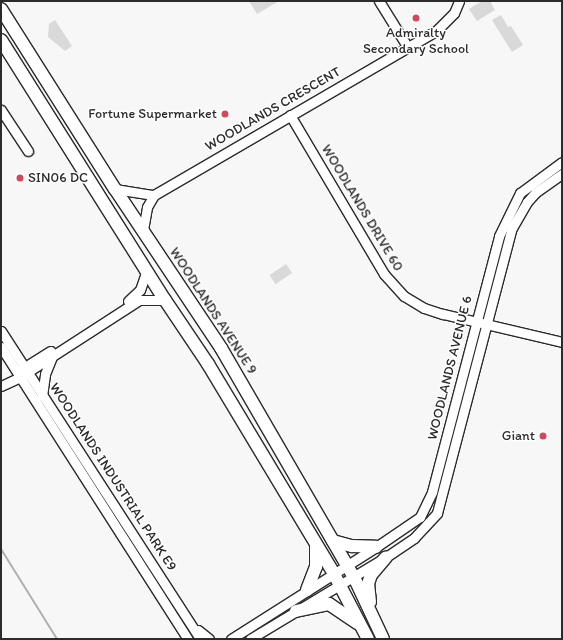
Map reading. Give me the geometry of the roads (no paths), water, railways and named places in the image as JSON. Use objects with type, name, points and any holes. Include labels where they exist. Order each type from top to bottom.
[{"type":"main road","name":"WOODLANDS AVENUE 9","points":[[1,9],[115,189],[225,355],[354,577],[383,639]]},
{"type":"main road","points":[[1,40],[165,300],[208,364],[316,543],[368,639]]},
{"type":"main road","points":[[333,541],[355,547],[376,548]]},
{"type":"main road","points":[[307,590],[316,567],[316,543]]},
{"type":"main road","points":[[373,617],[368,584],[371,576],[386,558]]},
{"type":"main road","points":[[296,611],[329,604],[336,606],[362,626]]},
{"type":"street","points":[[379,1],[406,46]]},
{"type":"street","name":"WOODLANDS CRESCENT","points":[[154,196],[406,46],[437,30],[454,13],[459,1]]},
{"type":"street","points":[[1,110],[28,151]]},
{"type":"street","name":"WOODLANDS DRIVE 60","points":[[290,116],[384,274],[395,287],[424,308],[562,342]]},
{"type":"street","name":"WOODLANDS AVENUE 6","points":[[231,639],[412,524],[427,506],[450,426],[475,321],[499,236],[520,193],[534,180],[562,162]]},
{"type":"street","name":"WOODLANDS AVENUE 6","points":[[250,639],[386,558],[414,538],[437,513],[489,324],[512,228],[527,202],[562,174]]},
{"type":"street","points":[[115,189],[154,196],[147,207],[143,230]]},
{"type":"street","points":[[3,384],[135,297],[143,286],[147,270]]},
{"type":"street","points":[[22,372],[52,357],[138,300],[165,300]]},
{"type":"street","name":"WOODLANDS INDUSTRIAL PARK E9","points":[[1,330],[22,372],[186,637]]},
{"type":"street","name":"WOODLANDS INDUSTRIAL PARK E9","points":[[1,347],[42,396],[200,639]]},
{"type":"street","points":[[42,396],[45,374],[52,357]]},
{"type":"street","points":[[188,620],[209,639]]},
{"type":"waterway","points":[[1,549],[57,639]]},
{"type":"place","name":"Admiralty Secondary School","points":[[416,18]]},
{"type":"place","name":"Fortune Supermarket","points":[[225,114]]},
{"type":"place","name":"SIN06 DC","points":[[20,178]]},
{"type":"place","name":"Giant","points":[[543,436]]}]
